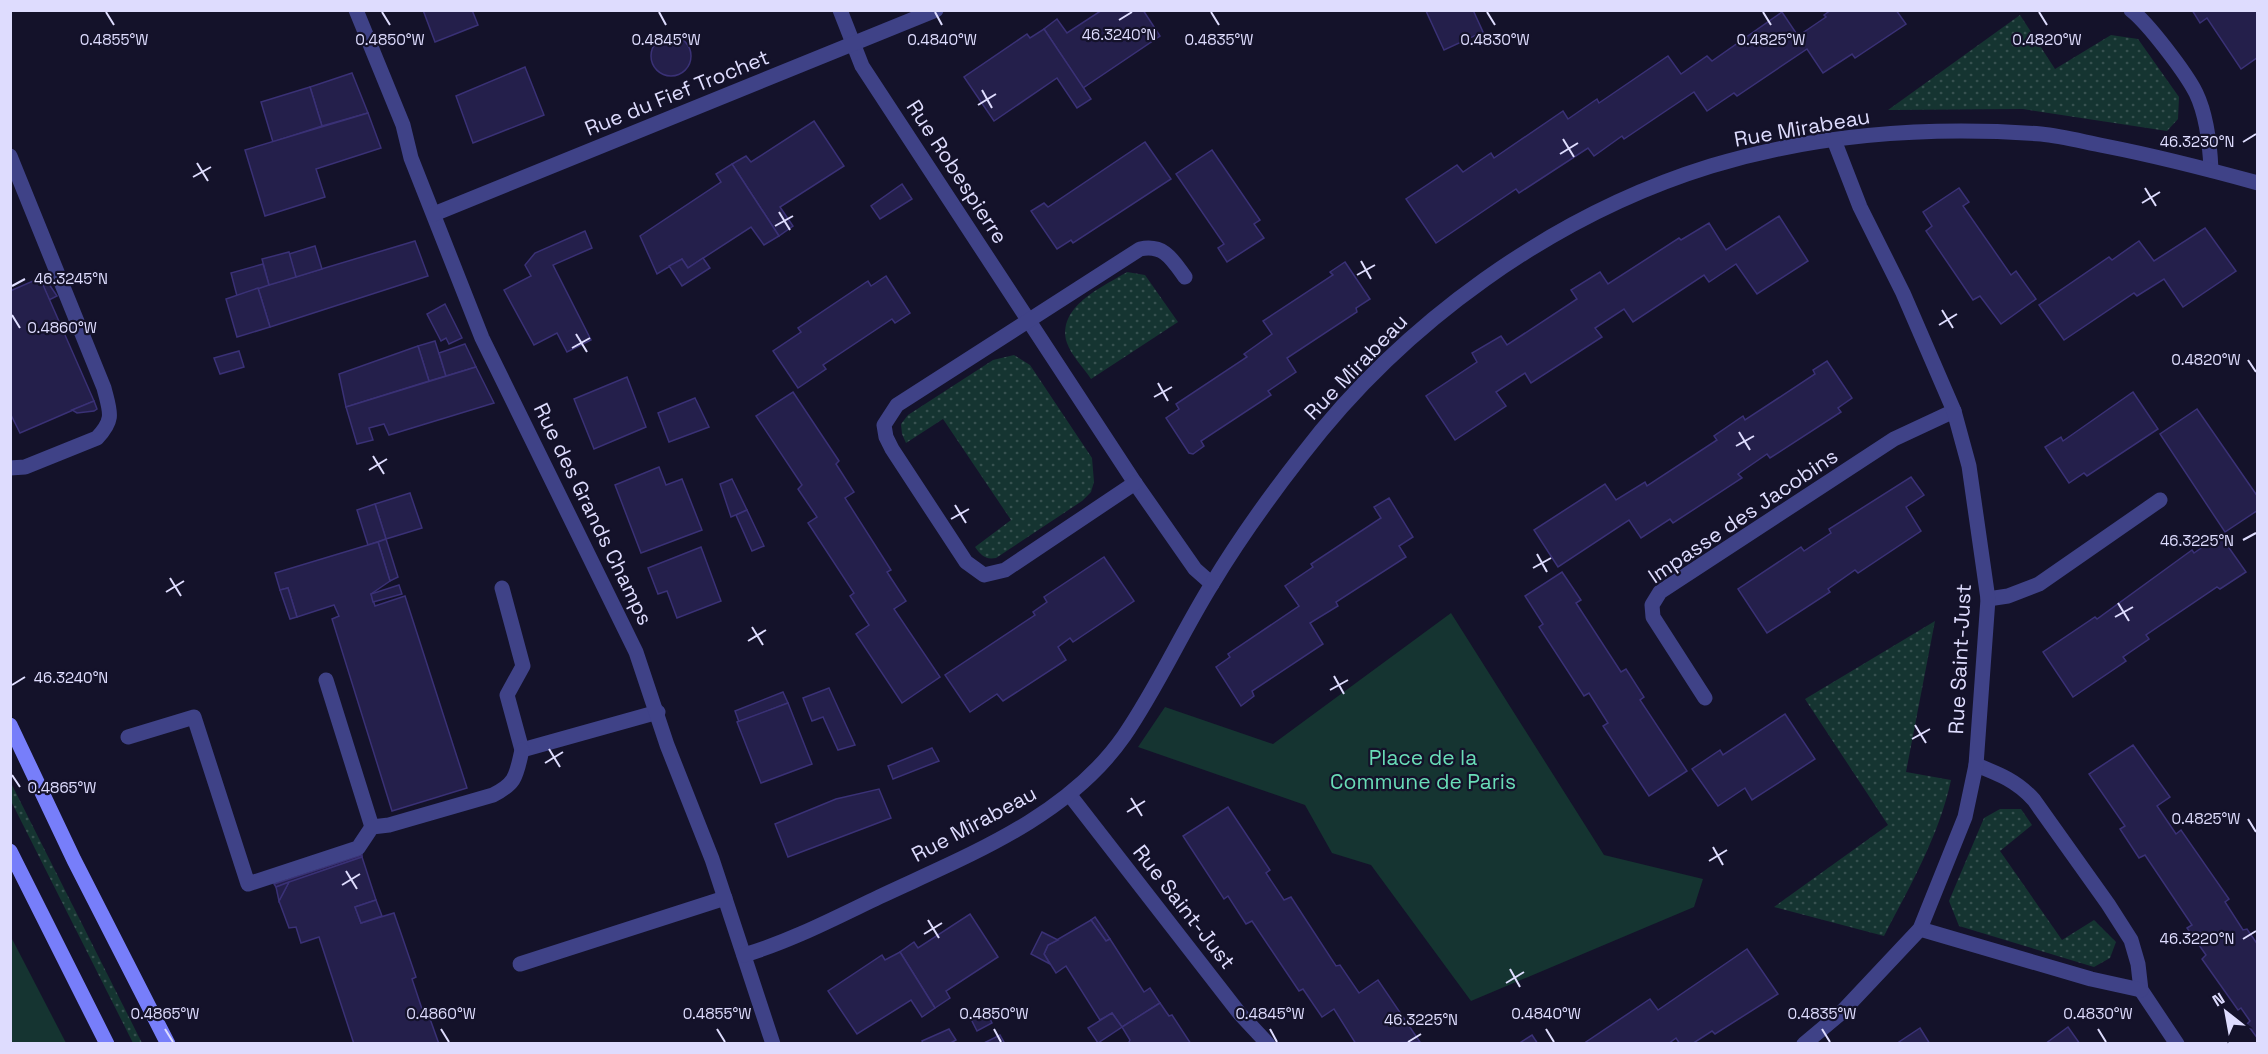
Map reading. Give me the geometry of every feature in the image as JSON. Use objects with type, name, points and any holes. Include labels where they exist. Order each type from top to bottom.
[{"type":"main road","points":[[10,724],[74,860],[168,1044]]},
{"type":"main road","points":[[10,851],[107,1044]]},
{"type":"street","name":"Rue des Grands Champs","points":[[356,10],[404,125],[411,158],[482,338],[636,652],[667,745],[725,898],[773,1044]]},
{"type":"street","name":"Rue Robespierre","points":[[840,10],[862,66],[1135,483],[1195,569],[1212,584]]},
{"type":"street","name":"Rue du Fief Trochet","points":[[434,214],[936,10]]},
{"type":"street","points":[[2131,10],[2144,20],[2196,93],[2210,142],[2211,170]]},
{"type":"street","name":"Rue Mirabeau","points":[[744,955],[793,938],[992,843],[1069,794],[1098,768],[1123,738],[1212,584],[1303,453],[1360,386],[1403,342],[1461,297],[1523,254],[1584,221],[1649,189],[1712,166],[1834,140],[1927,130],[2046,134],[2211,170],[2258,183]]},
{"type":"street","name":"Rue Saint-Just","points":[[1804,1044],[1841,1013],[1920,929],[1965,818],[1976,765],[1988,599],[1970,466],[1954,411],[1908,303],[1860,207],[1834,140]]},
{"type":"street","points":[[10,156],[104,388],[111,417],[106,429],[97,438],[25,467],[10,468]]},
{"type":"street","points":[[1135,483],[1005,570],[984,575],[966,562],[892,449],[886,437],[884,425],[888,414],[897,405],[1140,249],[1153,247],[1163,251],[1185,277]]},
{"type":"street","name":"Impasse des Jacobins","points":[[1705,698],[1653,617],[1652,605],[1660,592],[1894,439],[1954,411]]},
{"type":"street","points":[[1988,599],[2016,594],[2039,584],[2160,500]]},
{"type":"street","points":[[128,737],[194,717],[248,884],[358,848],[372,827],[401,822],[493,795],[507,788],[515,780],[522,750],[507,695],[523,666],[502,588]]},
{"type":"street","points":[[326,680],[372,827]]},
{"type":"street","points":[[522,750],[657,712]]},
{"type":"street","points":[[1976,765],[2006,776],[2021,786],[2034,800],[2108,903],[2131,940],[2138,964],[2141,990],[2177,1044]]},
{"type":"street","name":"Rue Saint-Just","points":[[1069,794],[1240,1014],[1268,1044]]},
{"type":"street","points":[[520,964],[725,898]]},
{"type":"street","points":[[1920,929],[2081,976],[2141,990]]},
{"type":"green space","points":[[2020,15],[2055,69],[2111,35],[2138,39],[2179,97],[2178,119],[2167,131],[2023,109],[1888,110]]},
{"type":"green space","points":[[1127,272],[1145,275],[1178,322],[1091,379],[1067,343],[1065,330],[1068,318],[1084,299]]},
{"type":"green space","points":[[1014,355],[1030,365],[1092,458],[1094,482],[1091,492],[1082,501],[996,558],[986,558],[975,547],[1011,520],[943,419],[906,443],[901,424],[908,415],[993,360]]},
{"type":"green space","name":"Place de la Commune de Paris","points":[[1451,613],[1604,855],[1703,879],[1694,907],[1471,1001],[1371,865],[1332,853],[1305,805],[1138,747],[1165,707],[1273,744]]},
{"type":"green space","points":[[1935,621],[1906,772],[1951,780],[1931,841],[1884,936],[1774,907],[1888,825],[1805,699]]},
{"type":"green space","points":[[10,781],[142,1043],[133,1043],[11,801]]},
{"type":"green space","points":[[2000,809],[2021,809],[2032,825],[2000,851],[2062,940],[2094,920],[2116,942],[2110,958],[2094,967],[1959,926],[1949,901],[1984,818]]},
{"type":"green space","points":[[10,935],[66,1043],[11,1043]]},
{"type":"building","points":[[423,10],[472,10],[478,25],[435,42]]},
{"type":"building","points":[[1102,10],[1143,10],[1160,36],[1083,88],[1044,29],[1057,19],[1067,33]]},
{"type":"building","points":[[1417,10],[1473,10],[1483,32],[1444,50],[1426,11]]},
{"type":"building","points":[[1831,10],[1896,10],[1906,24],[1855,58],[1852,54],[1823,73],[1807,49],[1737,96],[1734,93],[1707,111],[1694,92],[1624,139],[1622,136],[1594,156],[1588,148],[1519,193],[1516,189],[1436,243],[1406,199],[1457,165],[1463,172],[1491,153],[1494,158],[1563,111],[1568,119],[1597,99],[1599,103],[1668,56],[1681,74],[1707,56],[1712,61],[1782,12],[1798,36],[1826,17],[1824,15]]},
{"type":"building","points":[[2192,10],[2258,10],[2258,57],[2241,69],[2207,18],[2200,23]]},
{"type":"building","points":[[1044,29],[1091,99],[1077,108],[1057,78],[994,121],[964,77],[1027,34],[1030,38]]},
{"type":"building","points":[[671,36],[685,42],[691,56],[685,70],[671,76],[657,70],[651,56],[657,42]]},
{"type":"building","points":[[525,67],[544,115],[473,143],[456,96]]},
{"type":"building","points":[[352,73],[368,113],[322,126],[310,87]]},
{"type":"building","points":[[310,87],[322,126],[273,142],[261,102]]},
{"type":"building","points":[[368,113],[381,148],[316,169],[325,197],[265,216],[245,150]]},
{"type":"building","points":[[814,121],[844,166],[780,207],[793,226],[779,236],[732,164],[746,156],[751,162]]},
{"type":"building","points":[[1145,142],[1171,179],[1073,243],[1071,240],[1057,249],[1031,211],[1044,203],[1048,207]]},
{"type":"building","points":[[1212,150],[1260,220],[1254,224],[1264,238],[1227,262],[1218,248],[1224,244],[1176,174]]},
{"type":"building","points":[[732,164],[779,236],[764,245],[751,227],[688,268],[682,259],[657,274],[640,236],[721,182],[716,174]]},
{"type":"building","points":[[902,184],[912,199],[880,219],[871,206]]},
{"type":"building","points":[[1959,188],[1969,202],[1963,206],[2011,275],[2016,271],[2036,299],[2001,324],[1980,296],[1973,300],[1926,231],[1932,226],[1923,212]]},
{"type":"building","points":[[1779,216],[1808,261],[1757,294],[1736,264],[1709,282],[1704,275],[1633,322],[1624,309],[1595,328],[1602,337],[1531,383],[1525,373],[1496,392],[1506,406],[1455,440],[1426,396],[1477,362],[1472,353],[1501,336],[1507,345],[1577,299],[1571,290],[1600,272],[1608,284],[1679,238],[1681,240],[1709,223],[1726,250]]},
{"type":"building","points":[[2205,228],[2236,271],[2183,307],[2164,279],[2137,296],[2134,293],[2064,340],[2039,305],[2109,257],[2112,260],[2139,241],[2154,261]]},
{"type":"building","points":[[585,231],[592,248],[553,265],[591,340],[567,352],[557,333],[534,345],[504,290],[531,276],[525,265],[535,253]]},
{"type":"building","points":[[415,241],[428,276],[270,327],[258,288]]},
{"type":"building","points":[[315,246],[322,269],[296,277],[289,254]]},
{"type":"building","points":[[289,252],[296,277],[269,285],[262,259]]},
{"type":"building","points":[[703,258],[710,268],[682,286],[669,266],[682,259],[688,268]]},
{"type":"building","points":[[1345,262],[1370,299],[1356,308],[1357,312],[1287,358],[1296,372],[1268,391],[1271,395],[1201,441],[1204,446],[1193,454],[1189,453],[1166,418],[1179,409],[1176,404],[1247,357],[1244,354],[1272,334],[1263,321],[1333,275],[1330,272]]},
{"type":"building","points":[[263,264],[269,285],[237,296],[231,273]]},
{"type":"building","points":[[886,276],[910,313],[895,323],[892,319],[823,365],[826,369],[798,388],[773,351],[801,332],[798,328],[868,281],[871,286]]},
{"type":"building","points":[[40,278],[47,281],[57,296],[49,300]]},
{"type":"building","points":[[40,278],[94,401],[20,433],[10,413],[10,291]]},
{"type":"building","points":[[258,288],[270,327],[237,337],[226,299]]},
{"type":"building","points":[[445,304],[462,338],[449,344],[446,338],[441,341],[427,314]]},
{"type":"building","points":[[435,341],[446,376],[429,381],[418,346]]},
{"type":"building","points":[[465,344],[476,367],[446,376],[439,353]]},
{"type":"building","points":[[418,346],[429,381],[346,407],[339,374]]},
{"type":"building","points":[[239,351],[244,367],[220,374],[214,358]]},
{"type":"building","points":[[1827,361],[1852,398],[1838,408],[1841,412],[1770,458],[1767,454],[1738,474],[1742,478],[1673,523],[1670,519],[1641,538],[1629,520],[1558,567],[1534,530],[1605,484],[1616,500],[1645,482],[1647,486],[1717,440],[1714,436],[1743,416],[1745,420],[1815,374],[1813,370]]},
{"type":"building","points":[[476,367],[494,403],[389,435],[384,424],[369,428],[373,440],[357,444],[346,407]]},
{"type":"building","points":[[627,377],[646,427],[594,449],[574,399]]},
{"type":"building","points":[[793,392],[839,461],[836,464],[854,492],[845,498],[891,570],[887,572],[906,601],[894,609],[940,677],[902,703],[856,634],[869,625],[850,596],[854,593],[808,523],[817,517],[798,489],[802,485],[756,416]]},
{"type":"building","points":[[2133,392],[2158,429],[2087,476],[2084,473],[2069,483],[2045,447],[2061,437],[2063,441]]},
{"type":"building","points":[[695,398],[709,427],[669,442],[658,413]]},
{"type":"building","points":[[94,401],[97,409],[94,411],[77,413],[72,410]]},
{"type":"building","points":[[2197,409],[2258,497],[2258,510],[2225,532],[2160,434]]},
{"type":"building","points":[[659,467],[666,485],[682,479],[702,530],[641,553],[615,485]]},
{"type":"building","points":[[1911,477],[1924,495],[1906,507],[1921,531],[1858,573],[1855,570],[1828,589],[1830,592],[1767,633],[1738,589],[1801,547],[1804,551],[1831,533],[1829,529]]},
{"type":"building","points":[[732,479],[747,510],[731,517],[720,484]]},
{"type":"building","points":[[410,493],[422,528],[386,539],[375,504]]},
{"type":"building","points":[[1389,498],[1413,537],[1399,546],[1406,557],[1336,602],[1338,606],[1310,623],[1323,644],[1252,691],[1254,696],[1241,706],[1216,667],[1230,657],[1228,654],[1299,606],[1285,586],[1313,567],[1311,564],[1381,518],[1374,507]]},
{"type":"building","points":[[375,504],[386,539],[368,545],[357,510]]},
{"type":"building","points":[[747,510],[764,546],[752,551],[736,515]]},
{"type":"building","points":[[2220,535],[2246,572],[2220,589],[2217,587],[2146,635],[2149,639],[2123,657],[2126,661],[2073,697],[2043,652],[2095,617],[2097,619],[2192,550],[2194,553]]},
{"type":"building","points":[[386,539],[398,577],[390,581],[378,542]]},
{"type":"building","points":[[378,542],[390,581],[371,594],[375,606],[405,596],[467,788],[392,811],[332,619],[339,616],[334,605],[297,617],[288,588],[280,590],[275,573]]},
{"type":"building","points":[[701,547],[721,601],[677,618],[667,591],[658,594],[648,568]]},
{"type":"building","points":[[1104,557],[1134,601],[1073,642],[1070,638],[1058,647],[1066,660],[1003,701],[997,694],[970,712],[945,675],[1035,615],[1033,612],[1047,602],[1044,597]]},
{"type":"building","points":[[1562,572],[1581,600],[1576,603],[1621,672],[1626,669],[1644,697],[1640,700],[1687,771],[1649,796],[1603,726],[1608,723],[1589,693],[1584,696],[1539,627],[1543,624],[1525,596]]},
{"type":"building","points":[[399,585],[402,594],[373,602],[371,594]]},
{"type":"building","points":[[288,588],[297,617],[290,619],[280,590]]},
{"type":"building","points":[[829,688],[855,745],[838,750],[823,717],[812,721],[803,698]]},
{"type":"building","points":[[783,692],[788,703],[739,722],[735,711]]},
{"type":"building","points":[[788,703],[812,764],[761,783],[737,722]]},
{"type":"building","points":[[1785,714],[1815,759],[1752,800],[1745,788],[1718,806],[1692,769],[1720,750],[1723,755]]},
{"type":"building","points":[[2133,745],[2170,797],[2157,806],[2176,834],[2181,830],[2229,899],[2225,902],[2243,930],[2247,929],[2258,945],[2258,1039],[2247,1024],[2250,1021],[2241,1008],[2238,1010],[2202,959],[2206,955],[2187,928],[2192,925],[2145,855],[2139,858],[2120,829],[2125,826],[2089,774]]},
{"type":"building","points":[[932,748],[939,761],[893,779],[888,766]]},
{"type":"building","points":[[879,789],[891,818],[788,857],[775,824],[836,799]]},
{"type":"building","points":[[1228,807],[1270,870],[1266,873],[1284,900],[1291,897],[1336,966],[1340,965],[1359,993],[1378,980],[1420,1042],[1356,1044],[1334,1009],[1322,1017],[1303,989],[1299,991],[1252,921],[1246,924],[1228,896],[1224,899],[1183,836]]},
{"type":"building","points":[[362,855],[362,857],[276,887],[274,884]]},
{"type":"building","points":[[362,857],[376,900],[355,907],[361,923],[394,913],[416,977],[412,979],[425,1018],[429,1016],[439,1044],[354,1044],[319,937],[301,943],[296,927],[289,928],[279,901],[289,882]]},
{"type":"building","points":[[289,882],[279,901],[276,887]]},
{"type":"building","points":[[376,900],[382,916],[361,923],[355,907]]},
{"type":"building","points":[[970,914],[998,957],[946,991],[950,998],[935,1008],[900,952],[914,942],[918,948]]},
{"type":"building","points":[[1095,917],[1110,939],[1106,941],[1091,920]]},
{"type":"building","points":[[1091,920],[1106,941],[1110,939],[1144,992],[1150,988],[1160,1003],[1122,1027],[1112,1013],[1100,1020],[1066,966],[1056,973],[1044,954],[1048,945]]},
{"type":"building","points":[[1042,932],[1058,940],[1048,945],[1044,954],[1050,964],[1031,954]]},
{"type":"building","points":[[1747,949],[1778,994],[1715,1034],[1712,1031],[1692,1044],[1680,1044],[1676,1038],[1668,1044],[1583,1044],[1650,999],[1658,1010]]},
{"type":"building","points":[[900,952],[935,1008],[922,1017],[911,1000],[857,1034],[828,991],[882,955],[885,960]]},
{"type":"building","points":[[1160,1003],[1169,1016],[1172,1015],[1191,1044],[1128,1044],[1130,1040],[1122,1027]]},
{"type":"building","points":[[986,1011],[992,1023],[977,1031],[971,1019]]},
{"type":"building","points":[[1112,1013],[1122,1027],[1098,1043],[1088,1028]]},
{"type":"building","points":[[2068,1027],[2080,1044],[2045,1044]]},
{"type":"building","points":[[1920,1028],[1930,1044],[1896,1044]]},
{"type":"building","points":[[949,1029],[956,1040],[949,1044],[923,1044],[922,1041]]},
{"type":"building","points":[[1000,1035],[1005,1044],[982,1044]]},
{"type":"building","points":[[1532,1035],[1538,1044],[1518,1044]]}]
